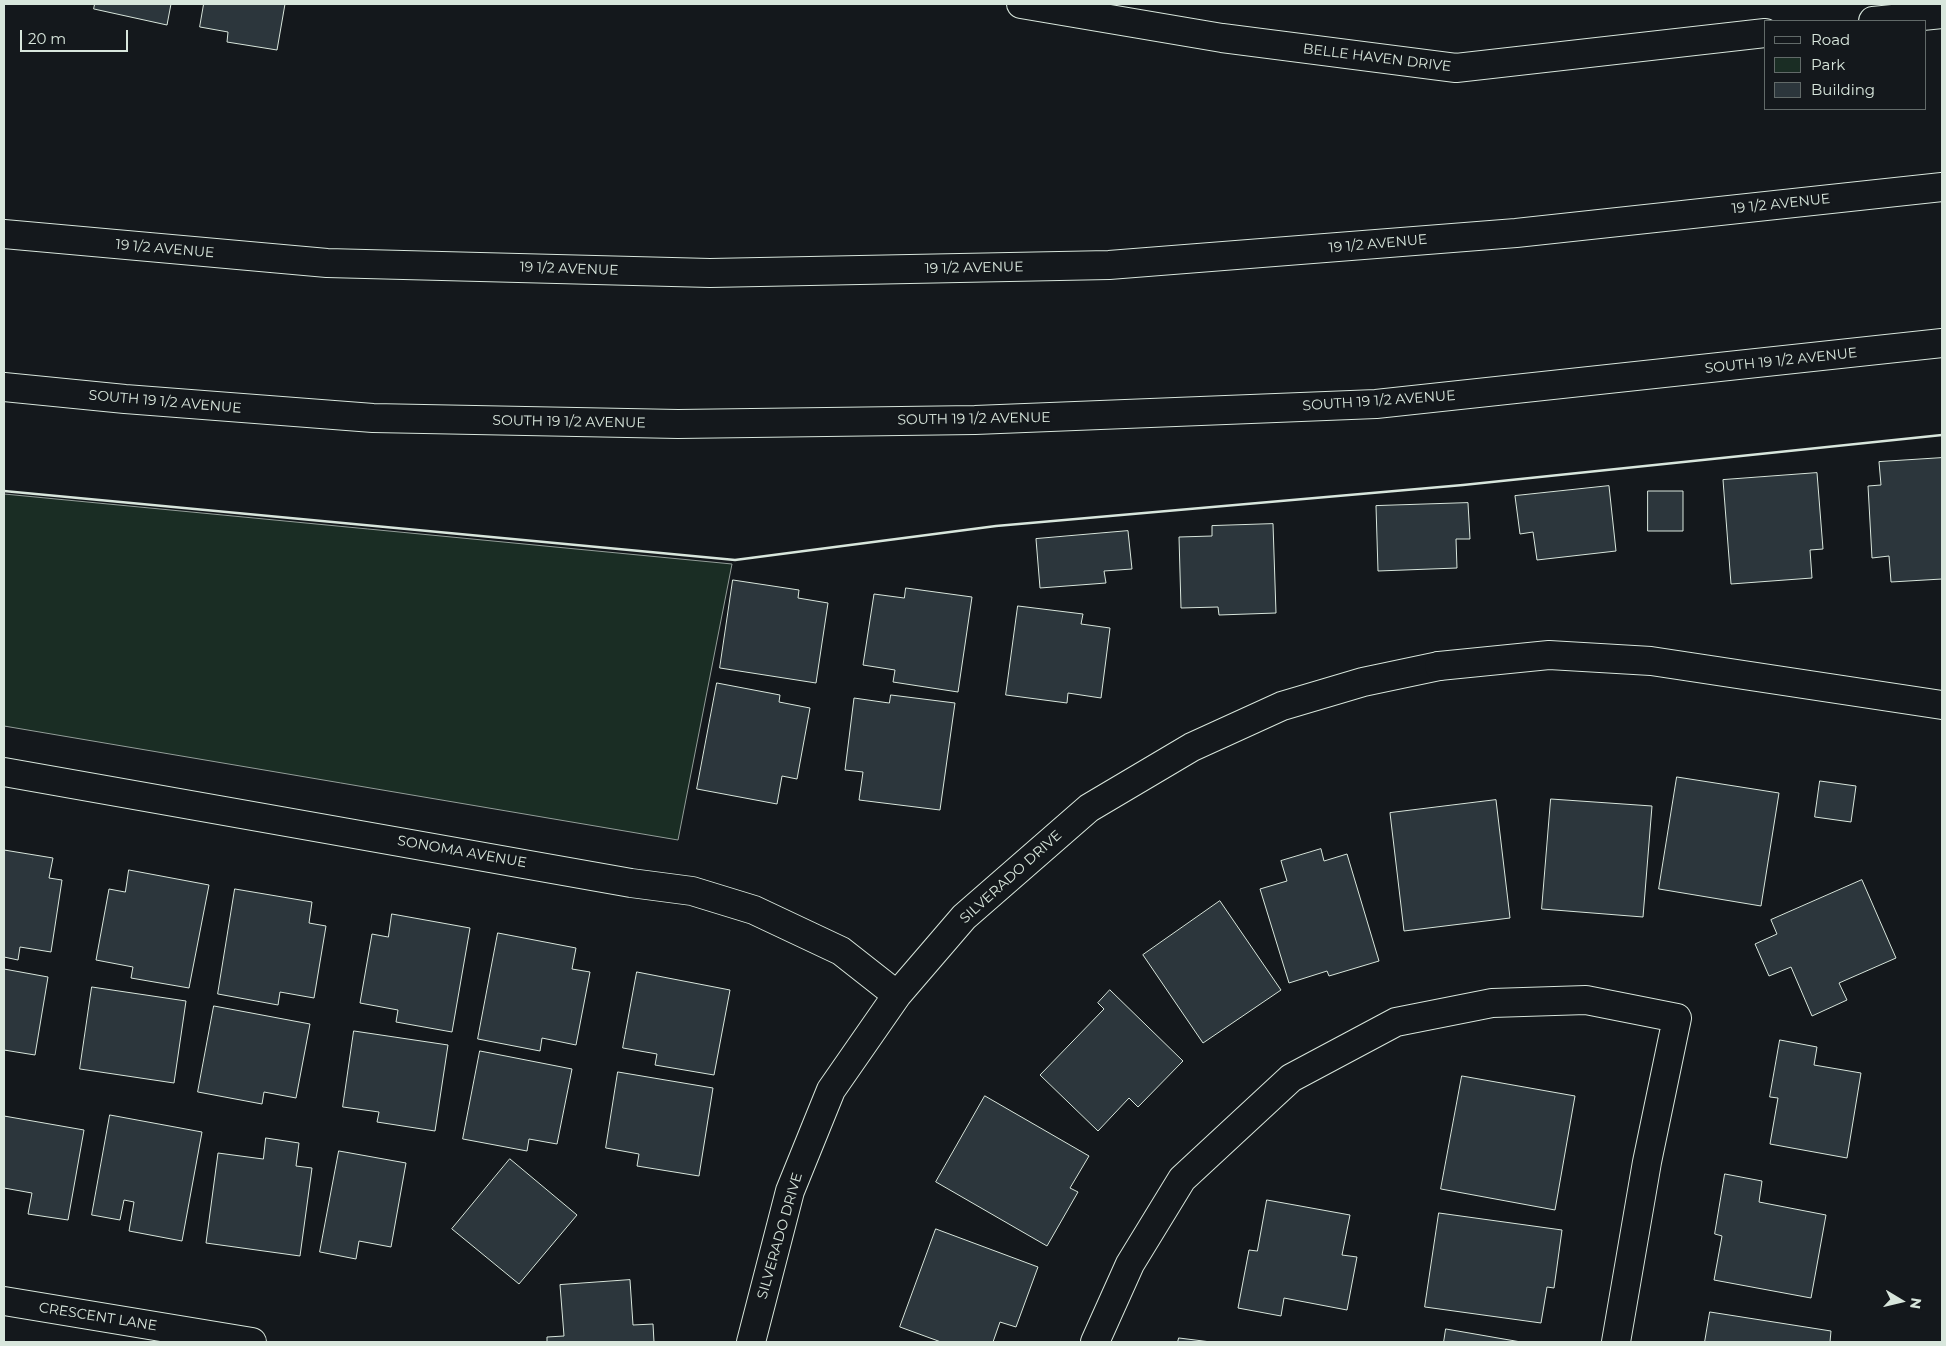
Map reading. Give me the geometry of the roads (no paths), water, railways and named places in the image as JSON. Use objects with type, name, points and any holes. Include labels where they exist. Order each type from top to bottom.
[{"type":"main road","name":"BELLE HAVEN DRIVE","points":[[1020,4],[1222,38],[1456,68],[1764,33]]},
{"type":"main road","points":[[1883,20],[1942,14]]},
{"type":"main road","name":"19 1/2 AVENUE","points":[[4,234],[356,264],[710,273],[1099,266],[1516,233],[1942,187]]},
{"type":"main road","name":"SOUTH 19 1/2 AVENUE","points":[[4,387],[125,400],[373,418],[678,424],[975,420],[1376,404],[1942,343]]},
{"type":"main road","name":"SILVERADO DRIVE","points":[[751,1342],[790,1191],[831,1090],[897,996],[964,917],[1089,808],[1192,747],[1282,706],[1363,682],[1439,666],[1549,655],[1651,661],[1942,705]]},
{"type":"main road","name":"SONOMA AVENUE","points":[[4,772],[631,883],[692,892],[754,910],[806,933],[841,951],[897,996]]},
{"type":"main road","points":[[1095,1342],[1130,1264],[1182,1179],[1291,1078],[1396,1022],[1492,1003],[1586,1000],[1677,1018],[1647,1162],[1616,1342]]},
{"type":"main road","name":"CRESCENT LANE","points":[[4,1301],[252,1342]]}]
